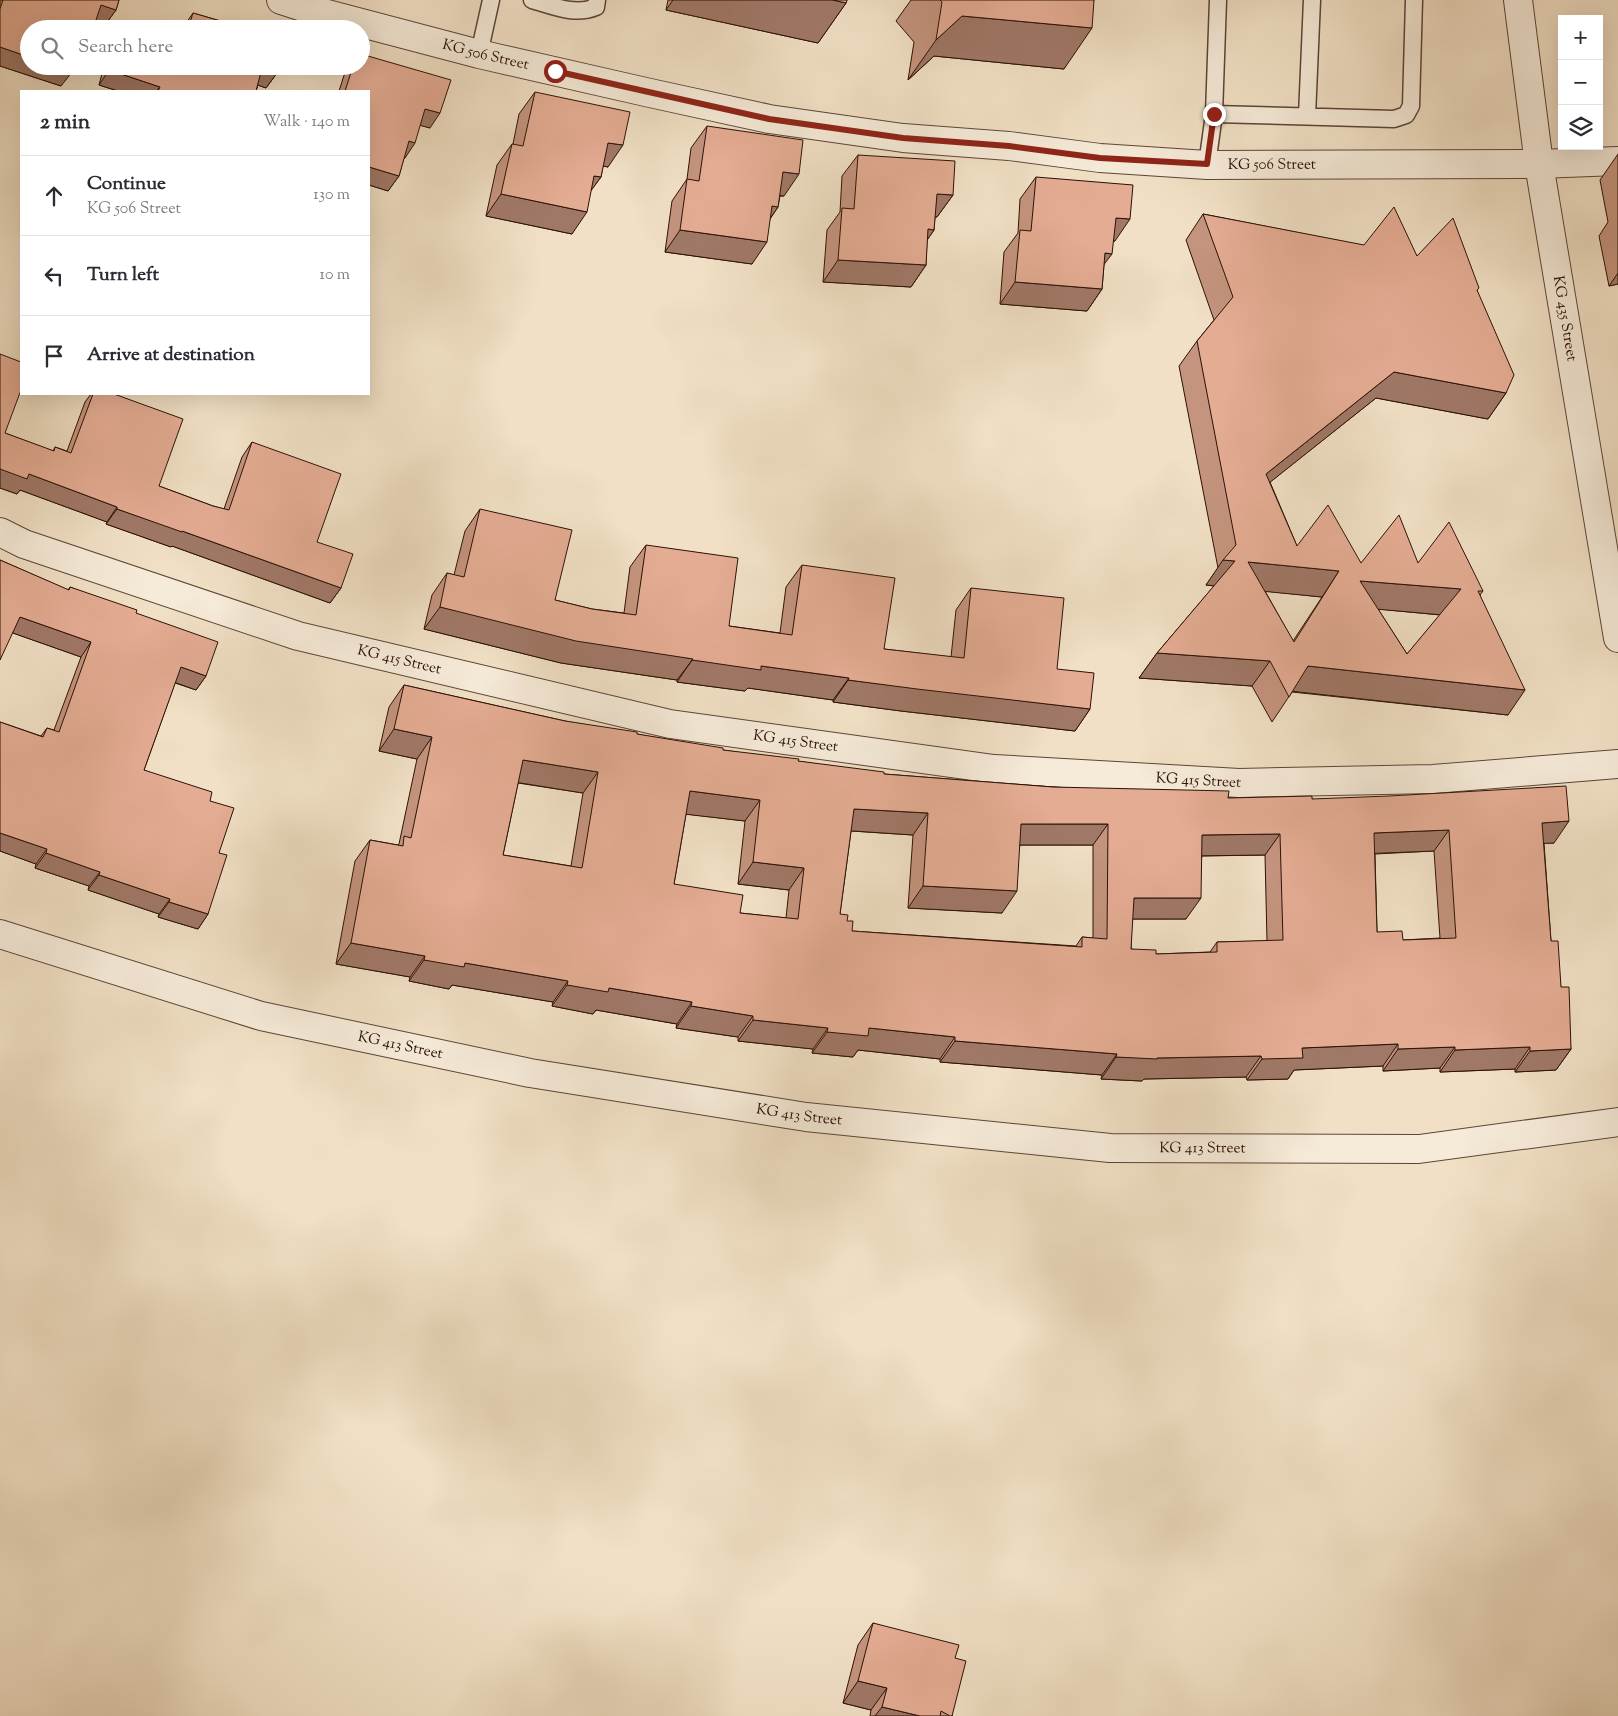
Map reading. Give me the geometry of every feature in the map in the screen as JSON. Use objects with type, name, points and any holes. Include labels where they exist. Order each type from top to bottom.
[{"type":"street","name":"KG 506 Street","points":[[281,0],[350,20]]},
{"type":"street","name":"KG 435 Street","points":[[1518,0],[1539,164],[1618,638]]},
{"type":"street","name":"KG 506 Street","points":[[370,25],[479,54],[778,120],[903,138],[1009,146],[1100,158],[1207,164],[1539,164],[1618,161]]},
{"type":"street","name":"KG 415 Street","points":[[0,532],[24,544],[298,636],[670,724],[994,769],[1239,783],[1433,779],[1618,764]]},
{"type":"street","name":"KG 413 Street","points":[[0,934],[261,1016],[530,1073],[806,1117],[1120,1148],[1419,1149],[1618,1122]]},
{"type":"lane","points":[[479,54],[491,0]]},
{"type":"lane","points":[[532,0],[574,11],[586,11],[596,7],[597,0]]},
{"type":"lane","points":[[1207,164],[1214,114],[1218,0]]},
{"type":"lane","points":[[1308,116],[1312,0]]},
{"type":"lane","points":[[1214,114],[1394,119],[1406,115],[1411,106],[1414,0]]},
{"type":"building","points":[[3,0],[119,0],[116,10],[101,5],[96,20],[20,20],[20,54],[0,47],[0,9]]},
{"type":"building","points":[[833,0],[847,0],[846,3]]},
{"type":"building","points":[[940,0],[1094,0],[1092,28],[962,16],[936,40],[942,2]]},
{"type":"building","points":[[193,13],[217,20],[191,20]]},
{"type":"building","points":[[370,57],[451,80],[440,113],[425,109],[415,143],[409,141],[399,176],[370,167],[370,90],[345,90],[350,75],[370,75]]},
{"type":"building","points":[[124,75],[260,75],[256,90],[158,90],[160,87]]},
{"type":"building","points":[[535,92],[630,112],[623,145],[608,143],[601,177],[594,176],[587,212],[501,194],[512,144],[523,146]]},
{"type":"building","points":[[707,126],[803,140],[799,174],[783,172],[778,207],[772,206],[767,242],[680,230],[687,179],[699,181]]},
{"type":"building","points":[[858,155],[955,161],[953,195],[937,194],[934,230],[928,229],[926,265],[838,260],[842,208],[854,209]]},
{"type":"building","points":[[1036,177],[1133,185],[1130,219],[1116,218],[1112,254],[1105,253],[1102,289],[1015,282],[1020,230],[1031,231]]},
{"type":"building","points":[[1394,207],[1417,256],[1453,218],[1479,288],[1477,290],[1514,375],[1506,393],[1394,372],[1266,474],[1297,546],[1328,505],[1361,563],[1399,515],[1418,563],[1449,522],[1483,591],[1478,591],[1525,690],[1308,666],[1289,697],[1270,661],[1157,653],[1235,561],[1223,560],[1236,545],[1197,341],[1233,297],[1203,214],[1364,245]],"holes":[[[1248,562],[1339,571],[1294,642]],[[1360,581],[1461,589],[1407,654]]]},
{"type":"building","points":[[0,354],[20,362],[20,393],[5,433],[54,451],[55,447],[71,453],[93,395],[117,395],[183,419],[159,486],[229,510],[252,442],[341,474],[317,542],[353,554],[341,588],[117,509],[117,507],[29,474],[27,479],[0,469]]},
{"type":"building","points":[[480,509],[572,530],[555,600],[592,609],[636,615],[646,545],[738,558],[729,626],[792,635],[802,565],[895,578],[884,649],[964,658],[971,588],[1064,598],[1057,669],[1094,673],[1090,709],[848,680],[849,678],[761,666],[761,670],[692,660],[576,641],[440,607],[447,573],[464,577]]},
{"type":"building","points":[[0,560],[69,590],[70,587],[137,610],[136,613],[218,642],[206,676],[181,667],[144,770],[212,792],[210,801],[234,808],[219,853],[227,855],[208,914],[169,902],[170,899],[99,875],[100,872],[46,853],[47,849],[0,833],[0,722],[43,737],[47,728],[59,732],[91,642],[20,617],[0,660]]},
{"type":"building","points":[[404,685],[565,721],[637,732],[637,734],[723,748],[723,750],[799,759],[798,761],[884,772],[884,774],[1053,787],[1229,791],[1228,798],[1312,796],[1312,799],[1566,786],[1569,821],[1542,823],[1551,941],[1558,941],[1561,987],[1569,987],[1571,1049],[1530,1051],[1530,1047],[1455,1050],[1455,1047],[1398,1049],[1398,1044],[1302,1048],[1303,1058],[1262,1059],[1261,1056],[1157,1059],[1116,1057],[1117,1054],[955,1041],[955,1037],[869,1028],[868,1036],[827,1032],[828,1028],[753,1020],[753,1016],[691,1006],[692,1002],[609,988],[608,992],[567,985],[568,981],[465,963],[464,967],[424,960],[425,956],[351,943],[370,840],[403,846],[404,836],[411,838],[432,737],[394,729]],"holes":[[[523,760],[598,772],[582,868],[503,855]],[[690,791],[760,800],[753,862],[804,868],[798,919],[740,913],[743,895],[674,884]],[[854,809],[928,813],[923,886],[1017,891],[1021,824],[1108,824],[1107,939],[1082,937],[1082,947],[852,931],[853,921],[847,921],[848,915],[840,914]],[[1449,830],[1456,938],[1403,940],[1402,931],[1377,932],[1374,833]],[[1280,834],[1283,940],[1217,942],[1217,952],[1156,954],[1156,950],[1131,949],[1134,898],[1201,898],[1202,835]]]},
{"type":"building","points":[[873,1623],[959,1645],[955,1658],[966,1661],[952,1716],[941,1711],[940,1716],[920,1716],[882,1707],[887,1688],[858,1681]]},
{"type":"route","points":[[555,71],[769,119],[903,138],[1009,146],[1100,158],[1207,164],[1214,114]]}]
